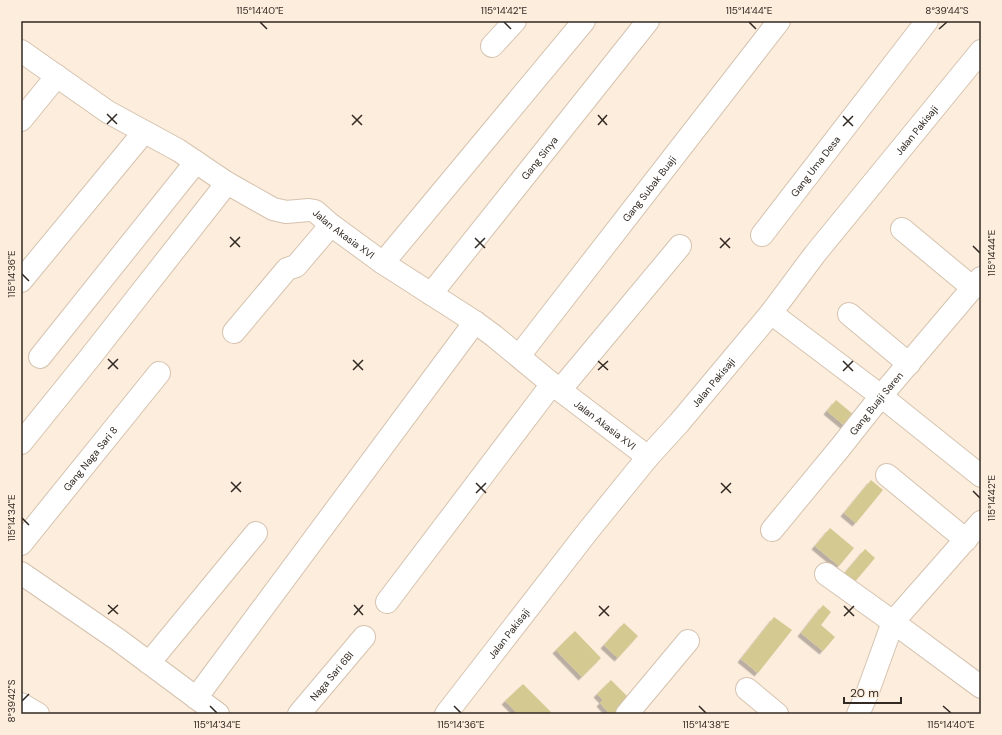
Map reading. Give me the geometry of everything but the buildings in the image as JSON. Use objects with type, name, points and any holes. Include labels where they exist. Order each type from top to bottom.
[{"type":"street","points":[[492,46],[514,21]]},
{"type":"street","points":[[383,263],[584,21]]},
{"type":"street","name":"Gang Sinya","points":[[431,294],[648,21]]},
{"type":"street","name":"Gang Subak Buaji","points":[[519,356],[779,21]]},
{"type":"street","name":"Gang Uma Desa","points":[[762,235],[927,21]]},
{"type":"street","name":"Jalan Akasia XVI","points":[[21,51],[108,112],[178,150],[227,184],[273,209],[286,212],[309,210],[315,211],[383,263],[475,322],[648,458]]},
{"type":"street","name":"Jalan Pakisaji","points":[[446,714],[588,531],[771,313],[815,254],[981,51]]},
{"type":"street","points":[[21,120],[57,76]]},
{"type":"street","points":[[21,281],[144,132]]},
{"type":"street","points":[[40,357],[196,162]]},
{"type":"street","points":[[25,428],[88,360],[227,184]]},
{"type":"street","points":[[234,332],[287,269],[296,266],[331,224]]},
{"type":"street","points":[[902,229],[977,283]]},
{"type":"street","points":[[387,602],[556,386],[680,246]]},
{"type":"street","name":"Gang Buaji Saren","points":[[772,530],[881,396],[977,283]]},
{"type":"street","points":[[771,313],[881,396],[981,476]]},
{"type":"street","points":[[850,314],[908,364]]},
{"type":"street","points":[[196,698],[475,322]]},
{"type":"street","name":"Gang Naga Sari 8","points":[[21,544],[158,373]]},
{"type":"street","points":[[862,712],[893,622],[974,537],[887,476]]},
{"type":"street","points":[[149,663],[256,533]]},
{"type":"street","points":[[21,573],[117,639],[218,714]]},
{"type":"street","points":[[826,574],[981,687]]},
{"type":"street","name":"Naga Sari 6BI","points":[[299,714],[364,638]]},
{"type":"street","points":[[627,714],[688,641]]},
{"type":"street","points":[[747,689],[777,714]]},
{"type":"street","points":[[21,704],[38,714]]}]
